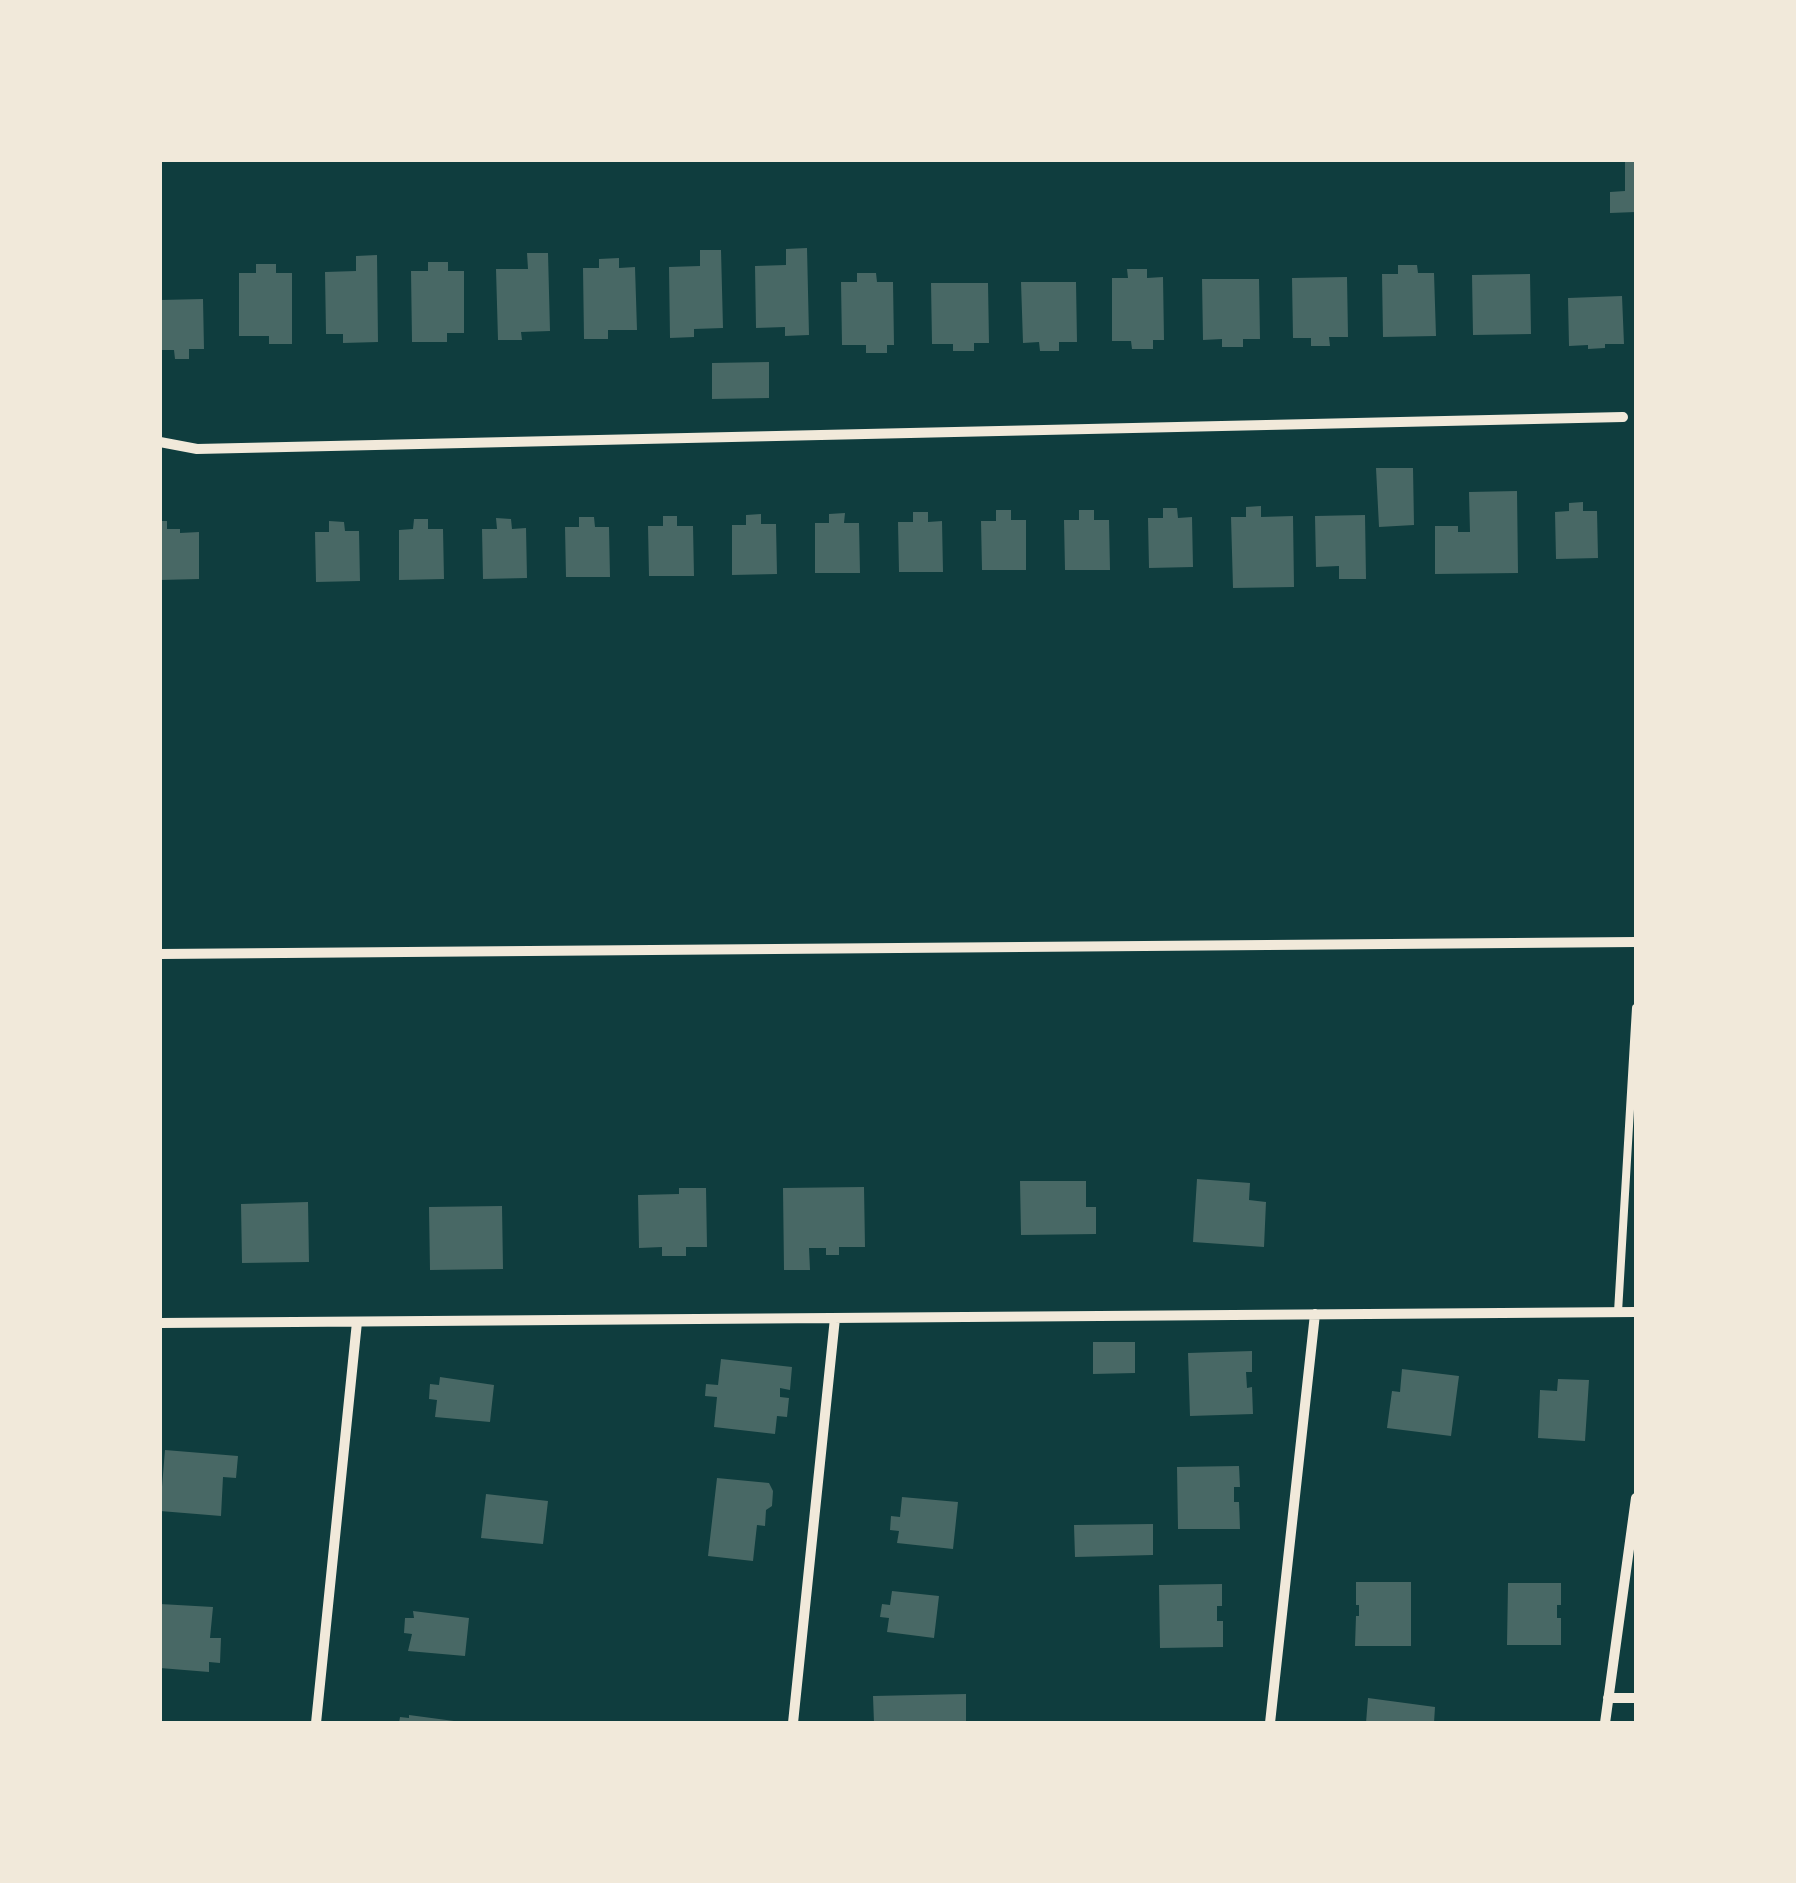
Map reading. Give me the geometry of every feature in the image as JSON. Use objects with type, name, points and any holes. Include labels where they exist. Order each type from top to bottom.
[{"type":"street","points":[[160,442],[197,449],[1623,417]]},
{"type":"street","points":[[160,954],[1636,942]]},
{"type":"street","points":[[160,1323],[1636,1312]]},
{"type":"street","points":[[1270,1723],[1315,1314]]},
{"type":"street","points":[[793,1723],[835,1318]]},
{"type":"street","points":[[316,1723],[356,1322]]},
{"type":"street","points":[[1604,1723],[1636,1498]]},
{"type":"street","points":[[1608,1698],[1636,1698]]},
{"type":"lane","points":[[1618,1312],[1636,1008]]},
{"type":"building","points":[[1625,160],[1636,160],[1636,212],[1610,213],[1610,192],[1625,191]]},
{"type":"building","points":[[807,248],[809,335],[785,336],[785,327],[756,328],[755,266],[786,265],[786,249]]},
{"type":"building","points":[[700,250],[721,250],[723,328],[694,329],[694,337],[670,338],[669,267],[700,266]]},
{"type":"building","points":[[527,253],[548,253],[550,331],[521,332],[522,340],[498,340],[496,269],[528,269]]},
{"type":"building","points":[[377,255],[378,342],[343,343],[343,334],[326,334],[325,272],[356,271],[356,256]]},
{"type":"building","points":[[619,258],[619,268],[635,267],[637,330],[608,330],[608,339],[584,339],[583,268],[599,268],[599,259]]},
{"type":"building","points":[[428,262],[448,262],[448,271],[464,271],[464,333],[447,333],[447,342],[412,342],[411,271],[428,271]]},
{"type":"building","points":[[256,264],[276,264],[276,273],[292,273],[292,344],[269,344],[269,336],[239,336],[239,273],[256,273]]},
{"type":"building","points":[[1398,265],[1417,265],[1418,273],[1434,273],[1436,336],[1383,337],[1382,274],[1398,274]]},
{"type":"building","points":[[1127,269],[1147,269],[1147,278],[1163,277],[1164,340],[1153,340],[1153,349],[1132,349],[1131,341],[1112,341],[1112,278],[1128,278]]},
{"type":"building","points":[[857,273],[876,273],[877,282],[893,282],[894,345],[887,345],[887,353],[866,353],[866,345],[842,345],[841,282],[857,282]]},
{"type":"building","points":[[1530,274],[1531,334],[1473,335],[1472,275]]},
{"type":"building","points":[[1347,277],[1348,337],[1329,337],[1330,346],[1311,346],[1311,338],[1293,338],[1292,278]]},
{"type":"building","points":[[1202,279],[1259,279],[1260,339],[1243,339],[1243,347],[1222,347],[1222,339],[1203,340]]},
{"type":"building","points":[[1021,282],[1076,282],[1077,342],[1059,342],[1059,351],[1040,351],[1039,342],[1023,343]]},
{"type":"building","points":[[931,283],[988,283],[989,343],[974,343],[974,351],[953,351],[953,344],[932,344]]},
{"type":"building","points":[[1622,296],[1624,344],[1588,349],[1588,345],[1569,346],[1568,298]]},
{"type":"building","points":[[203,299],[204,349],[189,349],[189,359],[175,359],[174,350],[160,350],[160,300]]},
{"type":"building","points":[[769,362],[769,398],[712,399],[712,363]]},
{"type":"building","points":[[1376,468],[1413,468],[1414,525],[1379,527]]},
{"type":"building","points":[[1517,491],[1518,573],[1435,574],[1435,526],[1458,526],[1458,532],[1470,532],[1469,492]]},
{"type":"building","points":[[1583,502],[1583,511],[1597,511],[1598,558],[1556,559],[1555,512],[1569,511],[1569,503]]},
{"type":"building","points":[[1261,506],[1261,517],[1293,516],[1294,587],[1233,588],[1231,517],[1246,517],[1246,507]]},
{"type":"building","points":[[1163,508],[1177,508],[1178,518],[1192,517],[1193,567],[1149,568],[1148,518],[1163,518]]},
{"type":"building","points":[[996,510],[1011,510],[1011,520],[1026,520],[1026,570],[982,570],[981,521],[996,521]]},
{"type":"building","points":[[1079,510],[1094,510],[1094,520],[1109,520],[1110,570],[1065,570],[1064,520],[1079,520]]},
{"type":"building","points":[[913,512],[928,512],[928,522],[942,521],[943,572],[899,572],[898,522],[913,522]]},
{"type":"building","points":[[845,513],[844,523],[859,523],[860,573],[815,573],[815,523],[829,523],[829,514]]},
{"type":"building","points":[[761,514],[761,524],[776,524],[777,574],[732,575],[732,525],[746,525],[746,515]]},
{"type":"building","points":[[1365,515],[1366,579],[1339,579],[1339,566],[1316,567],[1315,516]]},
{"type":"building","points":[[663,516],[677,516],[677,526],[693,526],[694,576],[649,576],[648,526],[663,526]]},
{"type":"building","points":[[579,517],[594,517],[595,527],[609,527],[610,577],[566,577],[565,527],[579,527]]},
{"type":"building","points":[[496,518],[511,519],[512,529],[526,528],[527,578],[483,579],[482,529],[497,529]]},
{"type":"building","points":[[414,519],[428,519],[428,529],[443,529],[444,579],[399,580],[399,530],[413,529]]},
{"type":"building","points":[[160,521],[167,521],[167,529],[180,529],[180,533],[199,532],[199,579],[160,580]]},
{"type":"building","points":[[329,521],[344,522],[345,531],[359,531],[360,581],[316,582],[315,532],[329,532]]},
{"type":"building","points":[[1197,1179],[1250,1183],[1249,1200],[1266,1202],[1264,1247],[1193,1242]]},
{"type":"building","points":[[1020,1181],[1086,1181],[1086,1207],[1096,1207],[1096,1234],[1021,1235]]},
{"type":"building","points":[[864,1187],[865,1247],[839,1247],[839,1255],[826,1255],[826,1248],[809,1248],[810,1270],[784,1270],[783,1188]]},
{"type":"building","points":[[679,1188],[706,1188],[707,1247],[686,1247],[686,1256],[662,1256],[662,1247],[639,1248],[638,1195],[679,1194]]},
{"type":"building","points":[[308,1202],[309,1262],[242,1263],[241,1204]]},
{"type":"building","points":[[502,1206],[503,1269],[430,1270],[429,1207]]},
{"type":"building","points":[[1093,1342],[1135,1342],[1135,1373],[1093,1374]]},
{"type":"building","points":[[1252,1351],[1252,1372],[1246,1372],[1247,1388],[1252,1387],[1253,1414],[1190,1416],[1188,1353]]},
{"type":"building","points":[[721,1359],[792,1367],[790,1390],[780,1388],[780,1397],[789,1398],[787,1417],[777,1416],[775,1434],[714,1427],[717,1397],[705,1396],[706,1384],[718,1385]]},
{"type":"building","points":[[1402,1369],[1459,1376],[1451,1436],[1387,1428],[1392,1391],[1400,1392]]},
{"type":"building","points":[[440,1377],[494,1385],[490,1422],[435,1417],[437,1400],[429,1399],[430,1384],[439,1385]]},
{"type":"building","points":[[1558,1379],[1589,1380],[1585,1441],[1538,1438],[1540,1390],[1557,1391]]},
{"type":"building","points":[[165,1450],[238,1456],[236,1478],[223,1477],[221,1516],[160,1511]]},
{"type":"building","points":[[1239,1466],[1240,1487],[1234,1487],[1234,1502],[1239,1502],[1240,1529],[1178,1529],[1177,1467]]},
{"type":"building","points":[[717,1478],[769,1483],[773,1491],[765,1526],[757,1525],[753,1561],[708,1556]]},
{"type":"building","points":[[486,1494],[548,1501],[543,1544],[481,1538]]},
{"type":"building","points":[[902,1497],[958,1502],[953,1549],[897,1543],[899,1531],[890,1530],[891,1516],[900,1517]]},
{"type":"building","points":[[1153,1524],[1153,1555],[1075,1557],[1074,1525]]},
{"type":"building","points":[[1356,1582],[1411,1582],[1411,1646],[1355,1646],[1359,1616]]},
{"type":"building","points":[[1508,1583],[1561,1583],[1557,1618],[1561,1618],[1561,1645],[1507,1645]]},
{"type":"building","points":[[1222,1584],[1217,1621],[1223,1621],[1223,1647],[1160,1648],[1159,1585]]},
{"type":"building","points":[[892,1591],[939,1596],[934,1638],[887,1632],[889,1618],[880,1617],[882,1604],[890,1605]]},
{"type":"building","points":[[160,1604],[213,1607],[210,1638],[221,1638],[220,1663],[209,1662],[209,1672],[160,1668]]},
{"type":"building","points":[[413,1611],[469,1618],[465,1656],[408,1651],[412,1634],[404,1633],[405,1618],[414,1618]]},
{"type":"building","points":[[966,1694],[966,1722],[874,1723],[873,1696]]},
{"type":"building","points":[[1368,1698],[1435,1707],[1434,1723],[1366,1723]]},
{"type":"building","points":[[400,1717],[454,1723],[399,1723]]}]
